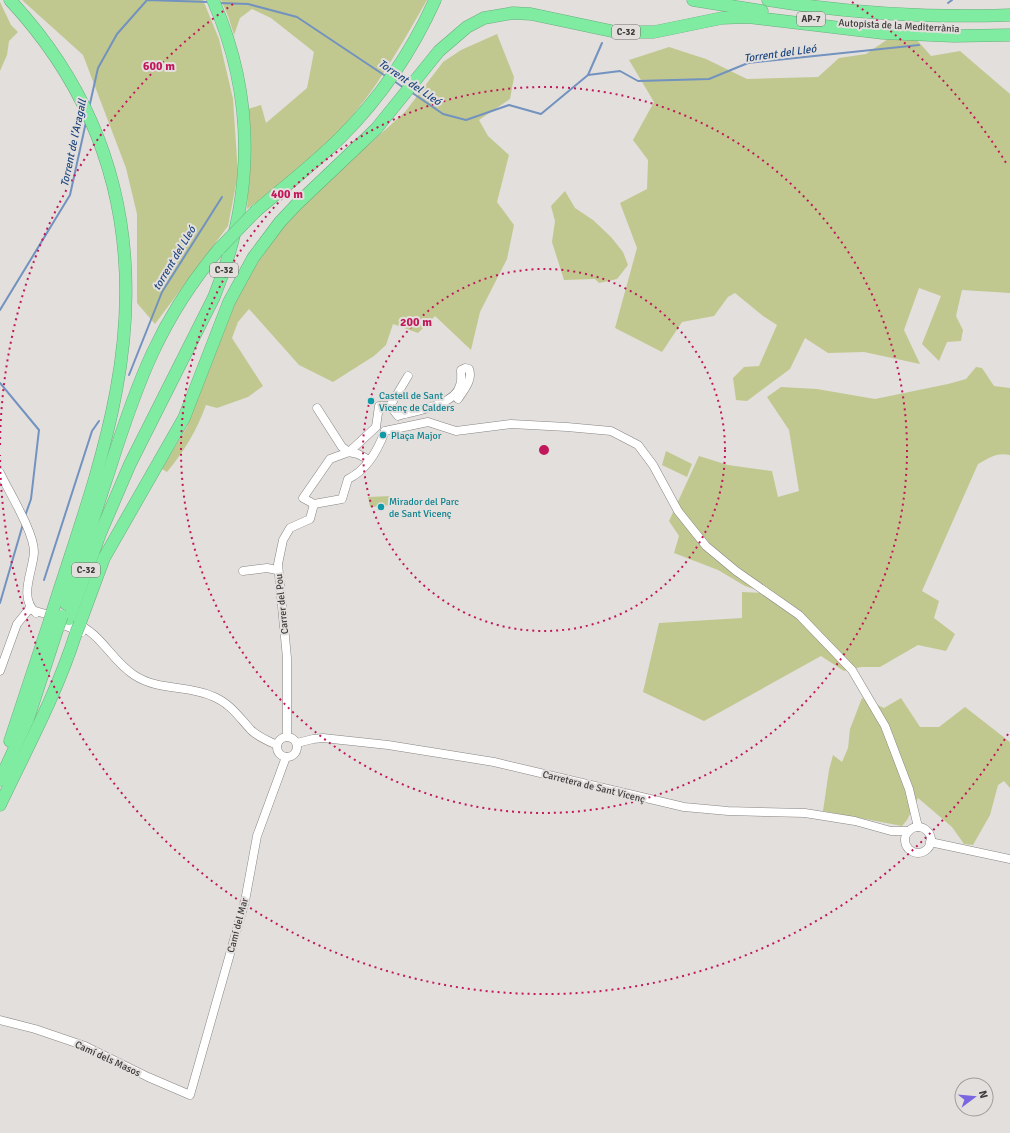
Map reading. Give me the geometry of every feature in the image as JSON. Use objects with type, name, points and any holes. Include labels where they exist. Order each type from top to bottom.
[{"type":"highway","name":"C-32","points":[[0,780],[28,719],[64,623],[94,481],[116,393],[126,315],[125,254],[119,209],[112,179],[100,142],[85,106],[70,80],[45,41],[10,0]]},
{"type":"highway","name":"C-32","points":[[0,772],[130,464],[214,296],[225,268],[236,227],[242,193],[245,161],[243,109],[233,56],[224,26],[213,0]]},
{"type":"highway","name":"C-32","points":[[0,805],[41,718],[42,704],[64,623],[140,378],[157,341],[176,307],[218,249],[256,211],[328,149],[370,105],[405,56],[435,0]]},
{"type":"highway","name":"Autopista de la Mediterrània","points":[[693,0],[852,24],[929,29],[1010,29]]},
{"type":"highway","name":"Autopista de la Mediterrània","points":[[768,0],[836,10],[897,15],[1010,15]]},
{"type":"highway","points":[[818,0],[928,15]]},
{"type":"highway","name":"C-32","points":[[64,623],[167,451],[184,418],[228,302],[253,258],[271,234],[297,204],[376,129],[439,51],[466,27],[484,18],[514,13],[531,14],[616,32],[654,32],[722,18],[748,17],[883,33],[954,36],[1010,35]]},
{"type":"street","points":[[390,406],[398,416],[439,404],[455,394],[460,386],[461,370],[465,368],[469,369],[471,374],[468,384],[458,399]]},
{"type":"street","points":[[390,406],[408,376]]},
{"type":"street","points":[[386,430],[378,451],[357,475],[348,479],[342,499],[314,504],[304,498],[330,459],[349,452],[376,427],[379,406],[390,406]]},
{"type":"street","points":[[317,408],[342,447],[349,452],[358,454],[369,460]]},
{"type":"street","points":[[376,427],[386,430],[428,422],[456,431],[511,424],[567,427],[611,431],[638,446],[653,465],[678,511],[706,546],[736,570],[799,615],[852,670],[885,726],[909,788],[918,827]]},
{"type":"street","points":[[0,473],[29,532],[33,545],[33,559],[27,592],[31,609]]},
{"type":"street","name":"Carrer del Pou","points":[[287,736],[285,637],[277,570],[283,540],[290,528],[310,519],[314,504]]},
{"type":"street","points":[[243,571],[267,568],[277,570]]},
{"type":"street","points":[[31,609],[85,627],[128,671],[142,680],[158,686],[194,691],[212,696],[237,713],[251,730],[260,737],[277,745]]},
{"type":"street","points":[[0,671],[17,624],[31,609]]},
{"type":"street","points":[[287,736],[293,738],[297,743],[295,753],[286,757],[280,754],[277,745],[280,739],[287,736]]},
{"type":"street","name":"Carretera de Sant Vicenç","points":[[297,743],[313,738],[324,738],[388,745],[494,762],[684,807],[832,816],[891,831],[909,831]]},
{"type":"street","name":"Camí del Mar","points":[[190,1095],[245,901],[257,836],[286,757]]},
{"type":"street","points":[[918,827],[928,832],[930,842],[927,849],[920,852],[912,851],[907,846],[905,839],[909,831],[918,827]]},
{"type":"street","name":"Carretera de Sant Vicenç","points":[[891,831],[907,846]]},
{"type":"street","points":[[930,842],[1010,858]]},
{"type":"street","name":"Camí dels Masos","points":[[0,1020],[35,1029],[86,1046],[148,1077],[190,1095]]},
{"type":"green space","points":[[22,0],[203,0],[219,39],[233,99],[238,174],[228,226],[155,324],[137,303],[137,214],[126,168],[83,55]]},
{"type":"green space","points":[[221,0],[427,0],[384,73],[349,119],[301,168],[247,209],[251,149],[248,109],[261,105],[266,123],[307,88],[314,52],[271,18],[252,9],[240,18],[234,35]]},
{"type":"green space","points":[[0,2],[11,25],[18,32],[9,41],[7,55],[0,71]]},
{"type":"green space","points":[[497,34],[514,77],[510,99],[479,120],[488,136],[509,155],[497,202],[514,225],[507,259],[480,312],[471,350],[435,316],[418,333],[393,324],[386,345],[374,356],[333,382],[299,365],[249,309],[238,322],[232,338],[263,386],[248,397],[217,408],[206,405],[190,440],[179,456],[167,472],[162,469],[187,427],[228,313],[254,268],[284,225],[306,201],[405,112],[443,62],[461,50]]},
{"type":"green space","points":[[888,39],[917,40],[931,56],[960,51],[1010,94],[1010,293],[962,290],[956,316],[963,330],[961,341],[947,342],[939,361],[922,344],[941,296],[919,288],[904,330],[920,364],[864,352],[828,353],[805,338],[790,369],[747,401],[736,400],[733,378],[744,367],[759,366],[777,325],[763,316],[735,293],[728,297],[714,316],[682,322],[662,352],[615,328],[637,248],[620,203],[647,189],[648,160],[633,140],[654,102],[629,60],[669,47],[706,59],[747,79],[818,77],[839,58],[866,54]]},
{"type":"green space","points":[[565,191],[575,208],[593,220],[611,237],[623,252],[628,265],[617,279],[599,283],[595,279],[564,280],[552,242],[555,221],[551,206]]},
{"type":"green space","points":[[976,367],[982,368],[994,386],[1010,388],[1010,455],[997,455],[978,464],[922,591],[939,601],[934,618],[955,634],[946,651],[918,645],[880,667],[861,667],[844,671],[821,656],[704,721],[643,692],[659,623],[742,618],[742,592],[766,593],[745,586],[718,570],[674,553],[679,536],[669,521],[699,456],[728,465],[772,471],[778,497],[799,491],[789,430],[767,397],[781,387],[817,389],[875,399],[966,379]]},
{"type":"green space","points":[[666,451],[692,464],[687,477],[662,465]]},
{"type":"green space","points":[[391,496],[392,505],[370,507],[368,497]]},
{"type":"green space","points":[[862,698],[884,708],[901,698],[920,727],[939,727],[965,707],[1010,742],[1010,788],[1004,781],[998,785],[990,815],[973,845],[964,844],[952,827],[918,798],[907,820],[902,826],[823,811],[829,770],[833,755],[842,762],[848,748],[850,729]]},
{"type":"waterway","name":"Torrent de l'Aragall","points":[[89,108],[98,68],[117,34],[147,0],[209,2]]},
{"type":"waterway","name":"Torrent del Lleó","points":[[948,3],[952,0]]},
{"type":"waterway","name":"Torrent del Lleó","points":[[219,3],[248,4],[297,17],[387,77]]},
{"type":"waterway","points":[[588,75],[602,43]]},
{"type":"waterway","name":"Torrent del Lleó","points":[[411,92],[443,114],[466,120],[509,105],[541,114],[588,75],[620,71],[638,81],[709,79],[748,63],[919,45]]},
{"type":"waterway","name":"Torrent del Lleó","points":[[394,81],[404,88]]},
{"type":"waterway","name":"Torrent de l'Aragall","points":[[0,310],[70,195],[86,122]]},
{"type":"waterway","name":"torrent del Lleó","points":[[129,375],[162,292],[222,197]]},
{"type":"waterway","name":"Torrent de l'Aragall","points":[[0,383],[39,430],[31,499],[25,516]]},
{"type":"waterway","name":"torrent del Lleó","points":[[44,580],[92,431],[99,421]]},
{"type":"waterway","name":"Torrent de l'Aragall","points":[[0,603],[23,524]]},
{"type":"place","name":"Castell de Sant Vicenç de Calders","points":[[371,401]]},
{"type":"place","name":"Plaça Major","points":[[383,435]]},
{"type":"place","name":"Mirador del Parc de Sant Vicenç","points":[[381,507]]}]
